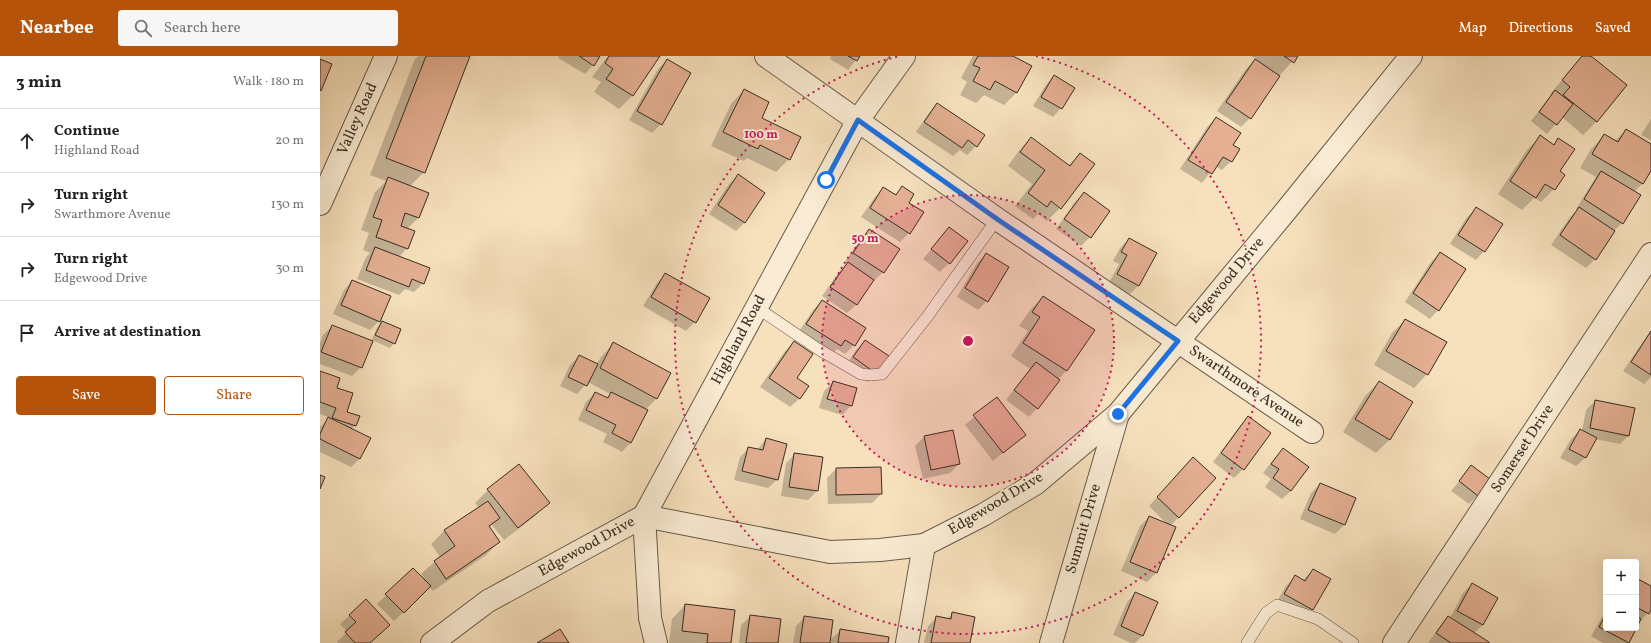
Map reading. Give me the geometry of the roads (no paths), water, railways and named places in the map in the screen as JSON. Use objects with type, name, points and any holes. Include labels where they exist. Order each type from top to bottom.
[{"type":"street","name":"Valley Road","points":[[320,204],[386,56]]},
{"type":"street","name":"Swarthmore Avenue","points":[[766,56],[997,219],[1312,432]]},
{"type":"street","name":"Highland Road","points":[[644,516],[858,120],[904,56]]},
{"type":"street","name":"Edgewood Drive","points":[[432,643],[488,601],[644,516],[830,552],[880,550],[924,545],[983,515],[1035,484],[1118,414],[1289,207],[1411,56]]},
{"type":"street","name":"Somerset Drive","points":[[1394,643],[1651,254]]},
{"type":"street","name":"Summit Drive","points":[[1051,643],[1118,414]]},
{"type":"street","points":[[644,516],[650,618],[656,643]]},
{"type":"street","points":[[907,643],[924,545]]},
{"type":"lane","points":[[756,308],[818,349],[860,374],[882,374],[927,317],[997,219]]},
{"type":"lane","points":[[1247,643],[1266,613],[1277,605],[1318,619],[1353,643]]}]
